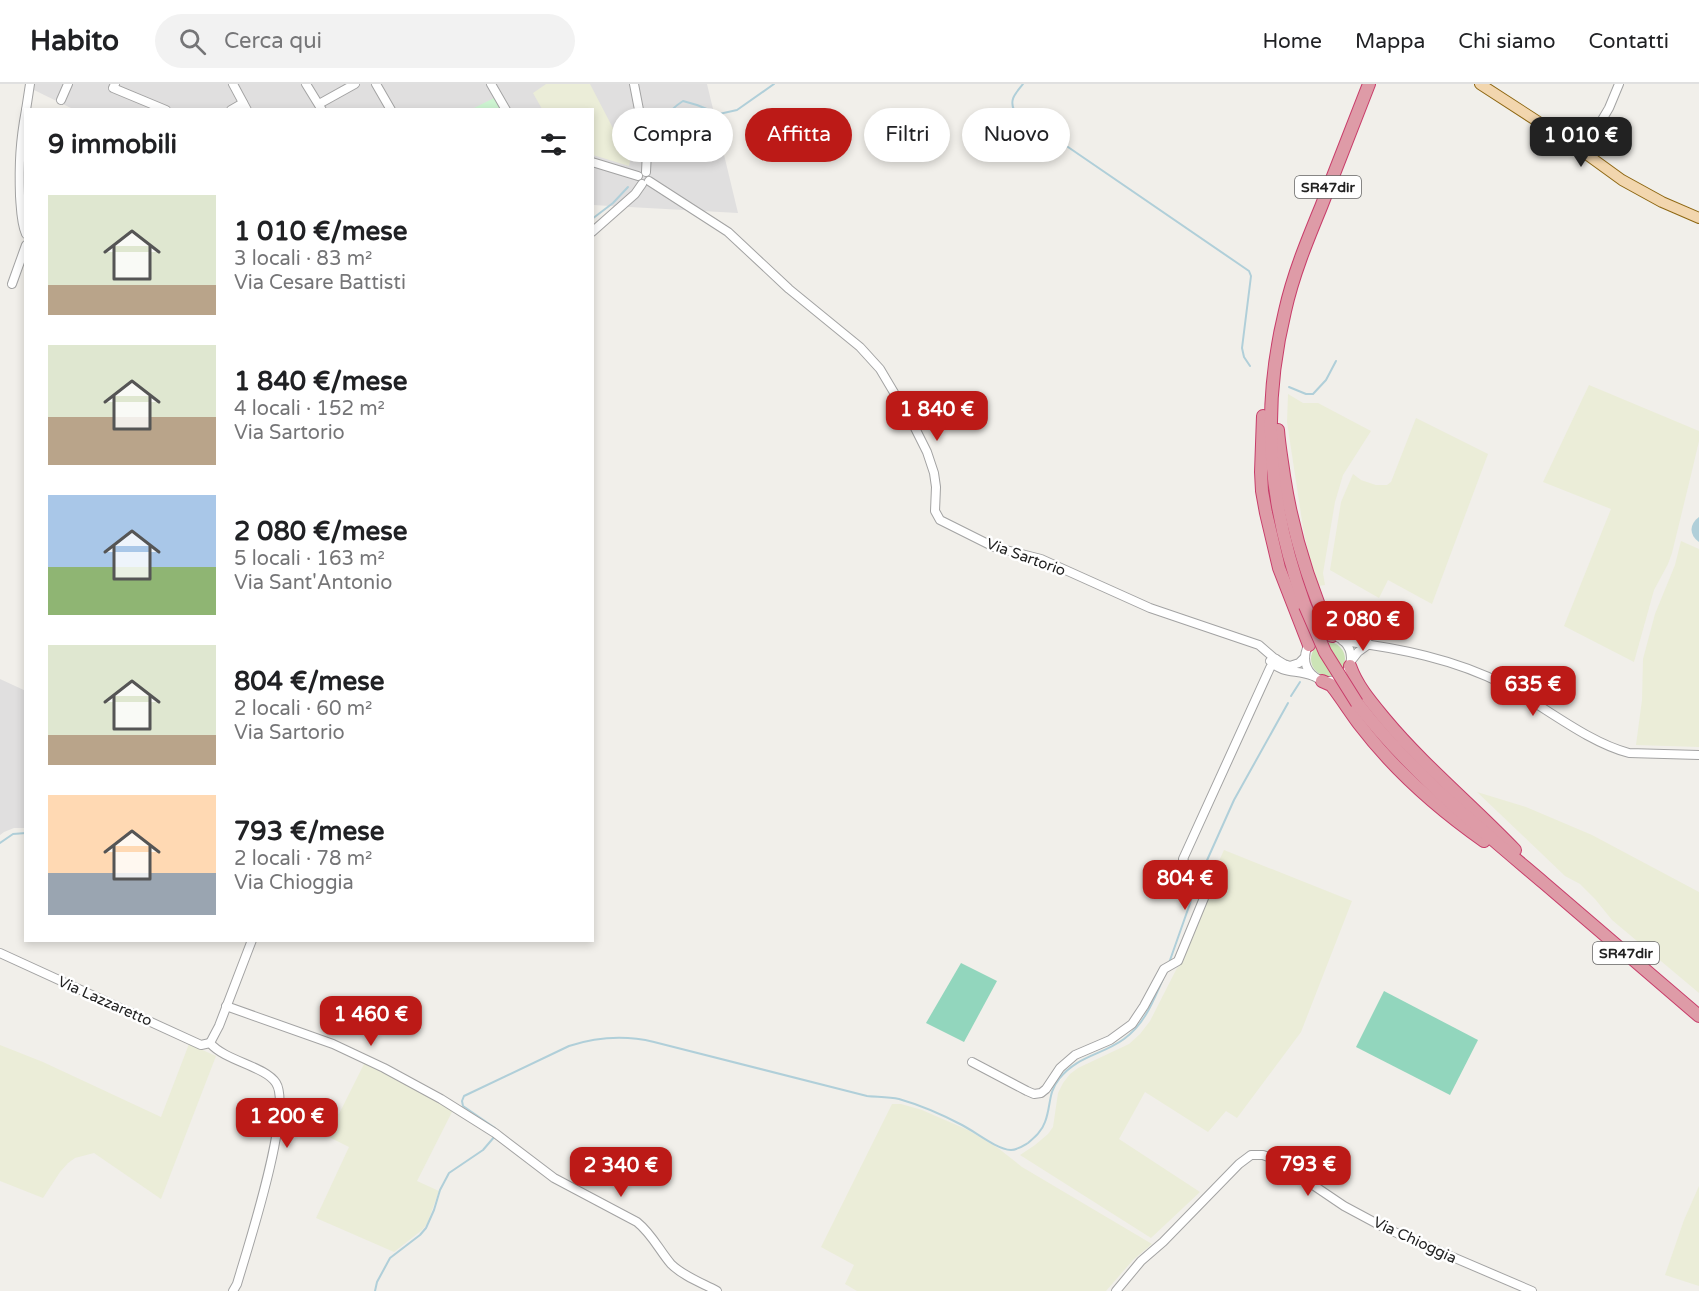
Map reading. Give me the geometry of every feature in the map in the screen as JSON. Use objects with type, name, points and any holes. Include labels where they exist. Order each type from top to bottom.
[{"type":"highway","name":"SR47dir","points":[[1369,84],[1295,273],[1278,339],[1271,402],[1273,475],[1285,542],[1305,606],[1325,652],[1358,703],[1406,761],[1487,835],[1699,1016]]},
{"type":"highway","points":[[1278,339],[1278,437],[1288,504],[1307,576],[1337,638]]},
{"type":"highway","points":[[1278,339],[1266,384],[1261,452],[1262,491],[1279,568],[1307,651]]},
{"type":"highway","points":[[1350,664],[1365,694],[1397,734],[1496,830],[1552,890]]},
{"type":"highway","points":[[1317,678],[1335,690],[1374,742],[1426,796],[1456,822],[1552,890]]},
{"type":"main road","points":[[1480,84],[1632,186],[1699,218]]},
{"type":"street","points":[[26,108],[30,84]]},
{"type":"street","points":[[61,100],[68,84]]},
{"type":"street","points":[[115,84],[113,88],[161,108]]},
{"type":"street","points":[[233,84],[245,106]]},
{"type":"street","points":[[306,84],[320,107],[355,84]]},
{"type":"street","points":[[376,84],[390,108]]},
{"type":"street","points":[[491,84],[505,108]]},
{"type":"street","points":[[594,230],[635,194],[644,178],[647,151],[634,84]]},
{"type":"street","points":[[1583,152],[1609,108],[1619,84]]},
{"type":"street","points":[[24,121],[19,166],[24,224]]},
{"type":"street","points":[[594,163],[644,178]]},
{"type":"street","name":"Via Sartorio","points":[[644,178],[728,232],[789,289],[860,347],[880,369],[927,452],[936,487],[935,511],[940,520],[994,547],[1041,559],[1150,608],[1248,640],[1281,670],[1305,672],[1317,678]]},
{"type":"street","points":[[12,284],[24,251]]},
{"type":"street","points":[[972,1062],[1027,1091],[1041,1094],[1060,1068],[1075,1055],[1110,1040],[1132,1024],[1164,969],[1178,961],[1211,881],[1207,874],[1184,864],[1183,859],[1274,662],[1290,666],[1299,663],[1319,637],[1337,638],[1406,651],[1481,673],[1600,742],[1629,753],[1699,755]]},
{"type":"street","points":[[1337,638],[1349,650],[1350,664]]},
{"type":"street","points":[[1307,651],[1307,667],[1317,678],[1329,681],[1342,677],[1358,652],[1369,644]]},
{"type":"street","points":[[210,1043],[251,942]]},
{"type":"street","name":"Via Lazzaretto","points":[[0,953],[201,1044],[210,1043],[214,1049],[268,1075],[275,1082],[280,1092],[279,1115],[266,1184],[233,1291]]},
{"type":"street","points":[[226,1006],[333,1044],[441,1099],[497,1135],[554,1178],[638,1222],[673,1266],[717,1291]]},
{"type":"street","name":"Via Chioggia","points":[[1116,1291],[1141,1262],[1239,1164],[1251,1155],[1263,1155],[1276,1160],[1344,1206],[1386,1228],[1532,1291]]},
{"type":"shaded area","points":[[35,84],[707,84],[713,108],[612,108],[612,162],[726,162],[738,213],[594,205],[594,108],[500,108],[494,99],[476,108],[71,108],[34,90]]},
{"type":"shaded area","points":[[0,679],[24,690],[24,828],[14,828],[0,835]]},
{"type":"green space","points":[[546,84],[590,84],[612,126],[612,161],[594,155],[594,108],[541,108],[533,93]]},
{"type":"green space","points":[[494,98],[500,108],[474,108]]},
{"type":"green space","points":[[616,162],[630,162],[629,166]]},
{"type":"green space","points":[[1589,385],[1699,431],[1699,441],[1672,553],[1654,590],[1634,662],[1564,626],[1611,509],[1543,482]]},
{"type":"green space","points":[[1288,394],[1303,403],[1318,403],[1371,431],[1343,475],[1335,502],[1323,573],[1325,585],[1318,586],[1315,579],[1304,534],[1287,422]]},
{"type":"green space","points":[[1416,418],[1488,454],[1432,604],[1388,580],[1379,598],[1330,570],[1341,502],[1353,474],[1361,480],[1376,485],[1387,485],[1391,482]]},
{"type":"green space","points":[[1681,541],[1699,549],[1699,747],[1636,745],[1642,700],[1643,659],[1655,614],[1675,565]]},
{"type":"green space","points":[[1328,642],[1340,647],[1345,659],[1340,671],[1328,676],[1316,671],[1311,659],[1316,647]]},
{"type":"green space","points":[[1477,792],[1526,807],[1592,835],[1699,892],[1699,993],[1612,920],[1580,884],[1565,876]]},
{"type":"green space","points":[[1224,850],[1352,901],[1301,1032],[1237,1118],[1226,1111],[1208,1132],[1145,1092],[1119,1139],[1200,1192],[1151,1238],[1020,1155],[1048,1134],[1053,1127],[1058,1093],[1070,1074],[1129,1044],[1150,1021],[1181,964],[1214,884],[1214,872]]},
{"type":"green space","points":[[961,963],[997,981],[964,1042],[926,1023]]},
{"type":"green space","points":[[1384,991],[1478,1040],[1450,1095],[1356,1047]]},
{"type":"green space","points":[[189,1044],[216,1056],[161,1199],[94,1153],[75,1158],[68,1163],[43,1198],[0,1181],[0,1045],[43,1062],[161,1117]]},
{"type":"green space","points":[[365,1062],[453,1110],[417,1181],[439,1191],[427,1224],[394,1252],[316,1218],[349,1147],[321,1133],[331,1111],[339,1114]]},
{"type":"green space","points":[[892,1104],[922,1110],[968,1130],[998,1148],[1022,1167],[1152,1244],[1133,1260],[1106,1291],[857,1291],[845,1284],[854,1265],[821,1247]]},
{"type":"green space","points":[[1699,1186],[1699,1286],[1665,1275],[1684,1220]]},
{"type":"water","points":[[1699,517],[1699,542],[1693,536],[1692,526]]},
{"type":"waterway","points":[[733,111],[774,84]]},
{"type":"waterway","points":[[1023,84],[1013,99],[1014,110],[1249,271],[1251,276],[1242,348],[1244,357],[1250,366]]},
{"type":"waterway","points":[[673,108],[683,101],[704,108]]},
{"type":"waterway","points":[[594,217],[613,203],[628,187]]},
{"type":"waterway","points":[[1289,387],[1306,394],[1313,394],[1326,380],[1336,361]]},
{"type":"waterway","points":[[1291,696],[1300,682]]},
{"type":"waterway","points":[[1204,867],[1234,800],[1288,703]]},
{"type":"waterway","points":[[0,843],[13,834],[24,833]]},
{"type":"waterway","points":[[1169,963],[1199,878]]},
{"type":"waterway","points":[[495,1128],[463,1106],[464,1096],[569,1046],[601,1039],[622,1038],[654,1042],[867,1096],[899,1099],[923,1107],[968,1128],[999,1147],[1011,1150],[1020,1148],[1036,1136],[1042,1128],[1051,1094],[1059,1079],[1074,1065],[1116,1044],[1131,1033],[1148,1012],[1163,979]]},
{"type":"waterway","points":[[375,1291],[377,1282],[390,1258],[426,1228],[449,1173],[483,1150],[495,1136]]}]
